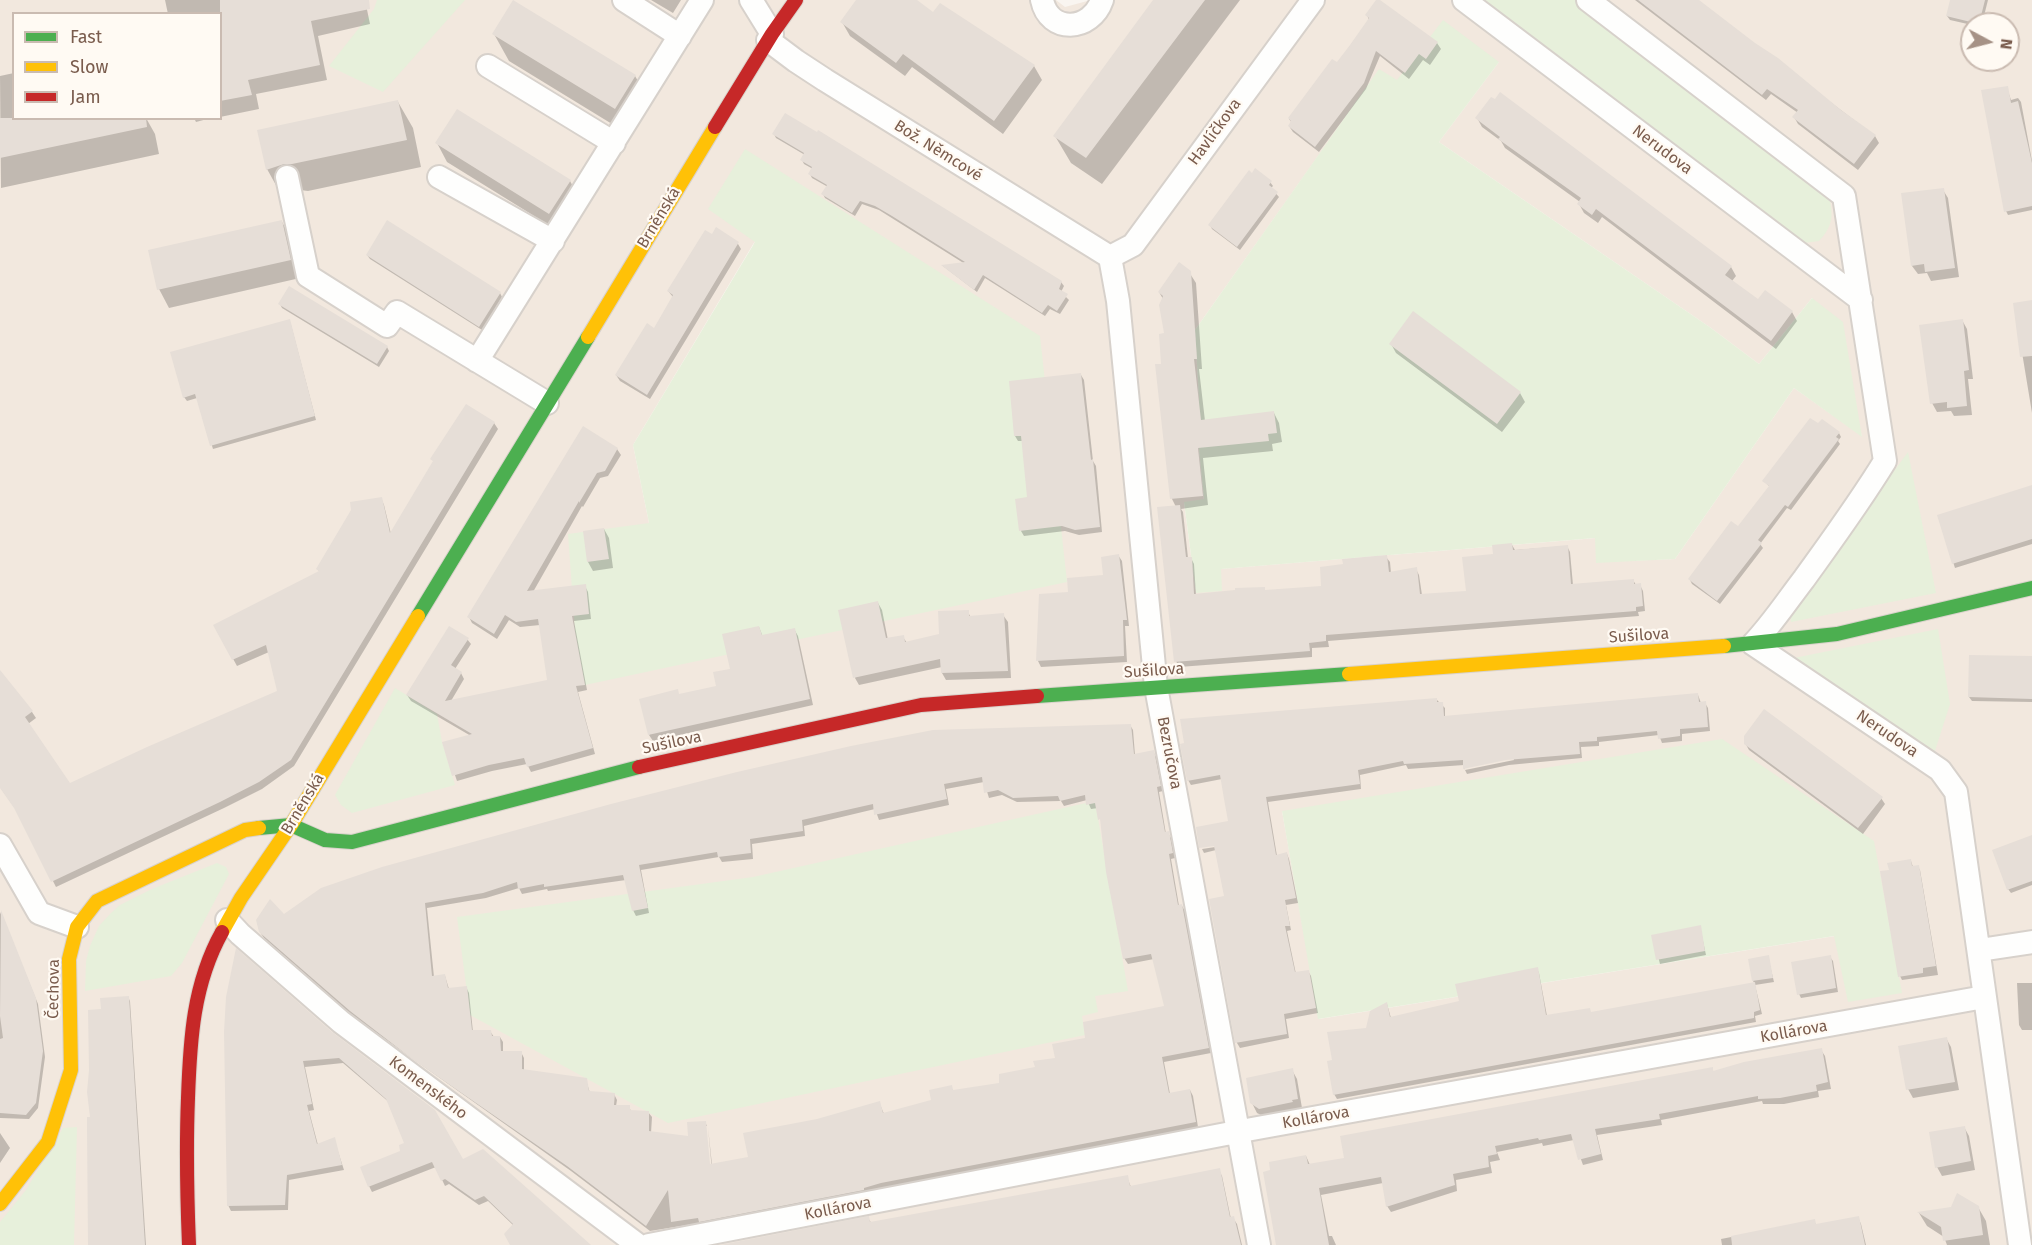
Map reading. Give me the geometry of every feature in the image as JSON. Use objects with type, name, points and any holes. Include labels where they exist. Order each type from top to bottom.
[{"type":"street","points":[[624,0],[680,36]]},
{"type":"street","points":[[477,361],[702,0]]},
{"type":"street","points":[[751,0],[770,37]]},
{"type":"street","name":"Brněnská","points":[[189,1245],[185,1169],[189,1049],[193,1014],[202,977],[227,920],[291,825],[770,37],[796,0]]},
{"type":"street","points":[[1041,0],[1049,16],[1056,22],[1069,24],[1088,21],[1102,0]]},
{"type":"street","name":"Havlíčkova","points":[[1110,257],[1133,245],[1313,0]]},
{"type":"street","name":"Nerudova","points":[[1464,0],[1861,300]]},
{"type":"street","points":[[1588,0],[1844,196],[1885,461],[1865,494],[1823,553],[1753,644]]},
{"type":"street","name":"Bož. Němcové","points":[[770,37],[795,61],[1110,257]]},
{"type":"street","points":[[488,66],[614,142]]},
{"type":"street","points":[[287,177],[308,276],[387,326],[397,312],[547,402]]},
{"type":"street","points":[[439,177],[553,241]]},
{"type":"street","name":"Bezručova","points":[[1110,257],[1119,301],[1156,687],[1240,1132],[1259,1245]]},
{"type":"street","name":"Sušilova","points":[[291,825],[325,840],[352,842],[620,771],[921,705],[1753,644],[1837,634],[2032,588]]},
{"type":"street","name":"Nerudova","points":[[1753,644],[1940,770],[1956,792],[2020,1245]]},
{"type":"street","name":"Čechova","points":[[0,1204],[48,1142],[71,1070],[69,959],[77,927],[98,901],[234,835],[245,830],[291,825]]},
{"type":"street","points":[[0,845],[39,913],[77,927]]},
{"type":"street","name":"Komenského","points":[[227,920],[341,1022],[638,1245]]},
{"type":"street","points":[[1980,950],[2032,942]]},
{"type":"street","name":"Kollárova","points":[[649,1245],[1240,1132],[1984,997]]},
{"type":"shaded area","points":[[0,0],[1056,0],[1065,7],[1091,0],[2032,0],[2032,1245],[0,1245]],"holes":[[[1499,62],[1439,142],[1711,328],[1759,364],[1812,298],[1862,436],[1794,388],[1675,559],[1596,562],[1596,538],[1220,569],[1196,593],[1184,503],[1204,500],[1196,420],[1199,399],[1195,330],[1379,70],[1397,81]],[[755,241],[649,523],[633,445]],[[1282,811],[1874,841],[1835,936],[1319,1019]]]},
{"type":"green space","points":[[377,0],[465,0],[383,92],[329,66],[374,9]]},
{"type":"green space","points":[[1478,0],[1578,0],[1828,192],[1831,218],[1824,235],[1819,241],[1804,243],[1782,233]]},
{"type":"green space","points":[[1443,20],[1499,62],[1439,142],[1711,328],[1759,364],[1812,298],[1843,322],[1862,437],[1794,388],[1675,559],[1596,563],[1595,538],[1221,569],[1222,591],[1196,593],[1184,502],[1204,499],[1196,420],[1199,399],[1195,330],[1379,69],[1397,80]]},
{"type":"green space","points":[[745,149],[1040,336],[1067,582],[585,685],[575,631],[568,534],[649,523],[633,445],[755,242],[708,209]]},
{"type":"green space","points":[[1908,452],[1936,593],[1791,622],[1790,613]]},
{"type":"green space","points":[[1938,629],[1950,704],[1935,751],[1795,663],[1794,658]]},
{"type":"green space","points":[[395,688],[437,714],[442,742],[455,785],[352,813],[341,805],[335,795]]},
{"type":"green space","points":[[1722,739],[1874,841],[1902,993],[1848,1002],[1834,936],[1318,1019],[1282,811]]},
{"type":"green space","points":[[1095,801],[1128,991],[1095,996],[1098,1012],[1082,1016],[1085,1035],[668,1123],[470,1015],[457,917],[753,877]]},
{"type":"green space","points":[[217,863],[226,867],[229,874],[182,963],[171,976],[85,991],[86,961],[90,946],[99,926],[111,913],[120,905],[152,889]]},
{"type":"green space","points":[[77,1127],[74,1245],[0,1245],[0,1222],[26,1190],[63,1128]]},
{"type":"building","points":[[220,0],[369,0],[370,9],[311,21],[320,65],[248,80],[252,95],[222,101],[222,12],[220,12]]},
{"type":"building","points":[[513,0],[636,75],[615,109],[492,34]]},
{"type":"building","points":[[856,0],[917,0],[933,12],[940,3],[1035,65],[994,121],[903,54],[896,63],[840,22]]},
{"type":"building","points":[[1153,0],[1205,0],[1086,158],[1053,136]]},
{"type":"building","points":[[1376,0],[1380,0],[1438,42],[1426,59],[1419,54],[1405,73],[1376,51],[1364,83],[1315,147],[1288,126],[1291,121],[1288,118],[1332,59],[1337,62],[1350,45],[1369,18],[1365,15]]},
{"type":"building","points":[[1638,0],[1699,0],[1876,135],[1854,164],[1792,117],[1798,110],[1767,89],[1762,95]]},
{"type":"building","points":[[1950,0],[1985,0],[1982,12],[1960,12],[1960,19],[1946,16]]},
{"type":"building","points":[[2008,86],[2011,103],[2018,101],[2032,163],[2032,206],[2004,212],[1981,90]]},
{"type":"building","points":[[1500,92],[1732,266],[1725,275],[1758,299],[1765,290],[1793,311],[1771,341],[1596,209],[1592,215],[1577,204],[1581,198],[1498,139],[1500,137],[1475,118],[1491,97],[1495,99]]},
{"type":"building","points":[[398,100],[407,140],[284,164],[266,170],[257,130]]},
{"type":"building","points":[[457,109],[571,180],[549,214],[435,143]]},
{"type":"building","points":[[785,113],[817,132],[818,130],[1062,281],[1059,289],[1068,294],[1057,311],[1048,305],[1042,313],[983,275],[974,290],[941,265],[965,262],[892,216],[875,206],[860,201],[852,213],[821,194],[827,185],[808,174],[812,167],[800,160],[804,153],[772,134]]},
{"type":"building","points":[[0,118],[12,118],[12,120],[146,120],[147,127],[0,158]]},
{"type":"building","points":[[1255,168],[1272,181],[1269,185],[1278,192],[1237,247],[1208,225],[1249,170],[1252,173]]},
{"type":"building","points":[[1944,188],[1955,268],[1925,272],[1924,264],[1911,266],[1901,193]]},
{"type":"building","points":[[282,220],[291,260],[157,290],[148,250]]},
{"type":"building","points":[[387,220],[501,292],[479,327],[366,255]]},
{"type":"building","points":[[716,227],[739,242],[647,395],[615,375],[647,323],[654,328],[673,295],[667,291],[705,230],[712,234]]},
{"type":"building","points":[[1179,262],[1191,271],[1197,359],[1194,359],[1201,420],[1274,411],[1277,433],[1268,434],[1269,441],[1198,448],[1203,496],[1170,499],[1155,364],[1161,364],[1159,334],[1164,333],[1159,305],[1163,296],[1158,292]]},
{"type":"building","points":[[289,286],[388,346],[377,364],[278,304]]},
{"type":"building","points":[[2032,300],[2032,356],[2020,357],[2013,303]]},
{"type":"building","points":[[1413,311],[1521,392],[1497,424],[1389,344]]},
{"type":"building","points":[[290,319],[315,416],[210,446],[195,394],[183,398],[170,352]]},
{"type":"building","points":[[1963,319],[1969,370],[1964,371],[1967,406],[1947,408],[1947,402],[1930,404],[1919,325]]},
{"type":"building","points":[[1081,373],[1100,527],[1075,530],[1062,526],[1019,531],[1015,499],[1027,497],[1021,436],[1014,436],[1009,381]]},
{"type":"building","points":[[466,404],[495,422],[291,760],[259,782],[220,802],[51,882],[14,808],[0,788],[0,670],[33,711],[25,717],[70,783],[277,691],[266,645],[232,660],[213,625],[319,571],[316,569],[351,510],[350,502],[382,497],[390,533],[433,461],[430,459]]},
{"type":"building","points":[[1810,418],[1818,423],[1822,419],[1840,432],[1836,437],[1839,439],[1788,507],[1785,505],[1758,540],[1762,543],[1717,601],[1688,579],[1731,521],[1738,526],[1769,486],[1762,481]]},
{"type":"building","points":[[583,426],[618,448],[605,471],[597,473],[579,503],[579,501],[527,591],[586,584],[589,614],[572,616],[585,685],[576,686],[593,748],[527,767],[524,758],[452,776],[442,742],[472,734],[406,695],[449,626],[469,638],[451,665],[462,672],[445,701],[547,680],[538,619],[516,622],[505,615],[494,634],[467,617]]},
{"type":"building","points":[[2032,485],[2032,539],[1952,564],[1937,515]]},
{"type":"building","points":[[1180,505],[1186,557],[1192,557],[1194,594],[1235,590],[1235,588],[1265,587],[1265,590],[1321,586],[1320,567],[1343,564],[1342,559],[1387,555],[1389,572],[1417,567],[1420,594],[1466,591],[1462,557],[1493,554],[1492,545],[1512,543],[1513,550],[1568,545],[1571,584],[1634,579],[1634,584],[1641,583],[1643,606],[1636,607],[1636,611],[1326,635],[1326,641],[1309,643],[1310,651],[1174,662],[1157,507]]},
{"type":"building","points":[[604,528],[609,559],[587,562],[583,531]]},
{"type":"building","points":[[1119,554],[1127,620],[1123,620],[1124,656],[1036,661],[1039,594],[1068,592],[1067,578],[1103,575],[1101,557]]},
{"type":"building","points":[[878,601],[886,638],[904,635],[905,642],[939,634],[938,611],[969,610],[969,616],[1004,613],[1008,671],[941,673],[940,659],[853,678],[838,610]]},
{"type":"building","points":[[759,626],[762,635],[795,628],[810,699],[648,735],[639,699],[678,689],[679,694],[716,686],[713,672],[730,669],[722,634]]},
{"type":"building","points":[[1969,655],[2032,656],[2032,699],[1968,697]]},
{"type":"building","points":[[1698,693],[1699,702],[1706,701],[1708,727],[1680,729],[1680,736],[1658,739],[1657,731],[1597,737],[1597,741],[1579,742],[1580,754],[1506,760],[1463,769],[1463,760],[1404,764],[1403,761],[1358,770],[1360,784],[1266,797],[1276,855],[1287,852],[1296,898],[1285,900],[1290,926],[1285,926],[1295,972],[1309,970],[1316,1008],[1284,1014],[1287,1034],[1235,1043],[1209,899],[1224,896],[1214,846],[1199,848],[1196,827],[1228,821],[1220,775],[1187,781],[1180,744],[1184,743],[1180,719],[1437,698],[1437,702],[1443,702],[1444,716]]},
{"type":"building","points":[[1764,709],[1883,797],[1858,828],[1744,744],[1744,736]]},
{"type":"building","points":[[1131,724],[1134,754],[1154,750],[1161,786],[1157,787],[1165,832],[1169,831],[1173,853],[1169,854],[1178,905],[1182,904],[1209,1048],[1162,1057],[1169,1093],[1190,1089],[1196,1122],[881,1183],[864,1188],[864,1190],[699,1222],[698,1218],[671,1222],[668,1190],[646,1226],[567,1166],[411,1058],[350,1011],[259,932],[256,920],[270,899],[284,914],[321,888],[382,867],[737,772],[933,730]],"holes":[[[982,777],[984,793],[998,790],[1013,798],[1058,796],[1060,801],[1085,795],[1086,805],[1095,803],[1098,820],[1100,819],[1106,872],[1123,959],[1151,954],[1164,1006],[1083,1022],[1085,1038],[1052,1044],[1055,1058],[1033,1061],[1035,1067],[999,1074],[999,1083],[953,1090],[952,1085],[929,1090],[931,1100],[883,1113],[880,1101],[817,1119],[743,1133],[748,1157],[710,1164],[706,1121],[687,1122],[688,1136],[649,1131],[649,1111],[630,1110],[630,1105],[614,1105],[615,1093],[589,1091],[587,1078],[522,1069],[522,1051],[501,1051],[500,1036],[492,1036],[491,1030],[472,1030],[467,986],[448,988],[445,974],[432,976],[425,903],[483,893],[517,882],[518,889],[623,875],[632,911],[648,908],[639,865],[717,852],[718,857],[751,853],[750,839],[803,831],[802,820],[873,804],[874,815],[947,799],[944,784]]]},
{"type":"building","points":[[2032,835],[2032,881],[2007,890],[1992,850]]},
{"type":"building","points":[[1911,859],[1912,866],[1919,865],[1936,966],[1923,968],[1923,973],[1898,977],[1880,871],[1889,870],[1887,863]]},
{"type":"building","points":[[1,910],[36,998],[43,1051],[36,1103],[26,1115],[0,1113],[0,1039],[3,1038],[0,1016]]},
{"type":"building","points":[[1701,925],[1705,951],[1656,960],[1651,935]]},
{"type":"building","points":[[236,948],[332,1032],[435,1110],[463,1159],[483,1149],[591,1245],[510,1245],[504,1234],[513,1224],[484,1196],[475,1200],[445,1179],[441,1181],[432,1162],[368,1187],[360,1167],[400,1151],[399,1145],[404,1143],[386,1099],[339,1058],[303,1061],[312,1104],[307,1105],[317,1144],[335,1137],[342,1165],[287,1175],[285,1205],[227,1206],[224,1032],[226,997]]},
{"type":"building","points":[[1769,955],[1773,978],[1752,981],[1748,959]]},
{"type":"building","points":[[1831,955],[1836,988],[1797,995],[1791,962]]},
{"type":"building","points":[[1538,967],[1546,1015],[1590,1008],[1591,1012],[1755,982],[1760,1010],[1754,1012],[1754,1018],[1333,1095],[1327,1061],[1332,1060],[1327,1032],[1366,1028],[1370,1011],[1387,1002],[1390,1017],[1459,1001],[1455,984]]},
{"type":"building","points":[[129,996],[145,1245],[88,1245],[87,1117],[90,1117],[87,1092],[88,1010],[101,1009],[100,998]]},
{"type":"building","points":[[1947,1037],[1955,1082],[1906,1090],[1898,1046]]},
{"type":"building","points":[[1822,1048],[1828,1082],[1816,1085],[1817,1091],[1780,1098],[1758,1099],[1758,1096],[1659,1114],[1660,1119],[1595,1129],[1601,1154],[1578,1160],[1571,1134],[1495,1146],[1497,1154],[1488,1156],[1489,1167],[1453,1174],[1455,1185],[1386,1207],[1381,1177],[1319,1188],[1329,1245],[1276,1245],[1263,1172],[1270,1170],[1269,1162],[1306,1155],[1308,1164],[1344,1158],[1340,1136],[1713,1067],[1713,1071],[1744,1062]]},
{"type":"building","points":[[1293,1068],[1298,1099],[1259,1109],[1250,1103],[1246,1078]]},
{"type":"building","points":[[1965,1126],[1971,1161],[1935,1168],[1929,1132]]},
{"type":"building","points":[[1220,1168],[1230,1217],[1234,1216],[1241,1245],[720,1245],[869,1216],[870,1222],[1128,1175],[1130,1186]]},
{"type":"building","points":[[1957,1193],[1979,1206],[1983,1235],[1943,1241],[1941,1227],[1917,1212],[1951,1207]]},
{"type":"building","points":[[1859,1216],[1865,1245],[1732,1245],[1731,1236],[1815,1219],[1816,1224]]},
{"type":"traffic: fast","points":[[418,616],[588,337]]},
{"type":"traffic: fast","points":[[1724,646],[1837,634],[2032,588]]},
{"type":"traffic: fast","points":[[1037,696],[1349,674]]},
{"type":"traffic: fast","points":[[259,828],[291,825],[325,840],[352,842],[639,767]]},
{"type":"traffic: slow","points":[[588,337],[715,127]]},
{"type":"traffic: slow","points":[[222,932],[241,898],[291,825],[418,616]]},
{"type":"traffic: slow","points":[[1349,674],[1724,646]]},
{"type":"traffic: slow","points":[[0,1204],[48,1142],[71,1070],[69,959],[77,927],[97,901],[245,830],[259,828]]},
{"type":"traffic: jam","points":[[715,127],[772,34],[796,0]]},
{"type":"traffic: jam","points":[[639,767],[921,705],[1037,696]]},
{"type":"traffic: jam","points":[[189,1245],[187,1135],[192,1034],[199,992],[212,952],[222,932]]}]
